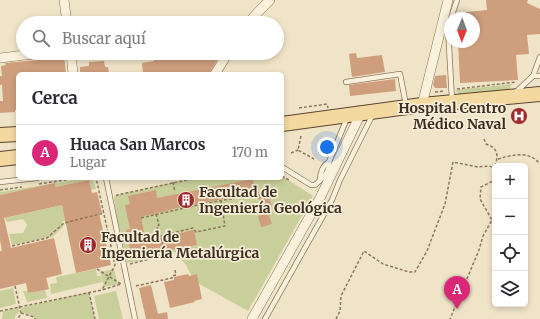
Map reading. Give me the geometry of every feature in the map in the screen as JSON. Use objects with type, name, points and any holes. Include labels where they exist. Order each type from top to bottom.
[{"type":"main road","points":[[284,124],[406,106],[423,99],[452,96],[512,97],[540,94]]},
{"type":"main road","points":[[0,136],[16,134]]},
{"type":"main road","points":[[0,159],[16,157]]},
{"type":"street","points":[[64,0],[66,16]]},
{"type":"street","points":[[254,16],[270,0]]},
{"type":"street","points":[[423,99],[448,0]]},
{"type":"street","points":[[0,58],[16,56]]},
{"type":"street","points":[[72,60],[74,72]]},
{"type":"street","points":[[216,72],[224,60]]},
{"type":"street","points":[[252,319],[320,198],[361,113]]},
{"type":"lane","points":[[453,12],[457,0]]},
{"type":"lane","points":[[449,48],[452,96]]},
{"type":"lane","points":[[512,97],[533,76],[540,57]]},
{"type":"lane","points":[[346,82],[400,74],[406,106]]},
{"type":"lane","points":[[533,76],[540,76]]},
{"type":"lane","points":[[284,168],[311,185],[316,185],[320,180],[320,175],[325,164],[329,162],[361,113]]},
{"type":"lane","points":[[265,319],[332,200],[340,180],[361,113]]},
{"type":"lane","points":[[0,182],[18,180]]},
{"type":"lane","points":[[106,180],[135,319]]},
{"type":"path","points":[[423,99],[452,96],[521,82]]},
{"type":"path","points":[[299,108],[327,104]]},
{"type":"path","points":[[298,150],[302,136]]},
{"type":"path","points":[[484,139],[486,144],[492,146],[494,149],[498,159],[496,163]]},
{"type":"path","points":[[291,153],[298,150]]},
{"type":"path","points":[[298,150],[314,159]]},
{"type":"path","points":[[498,159],[514,155],[526,155],[538,161],[540,164]]},
{"type":"path","points":[[336,319],[340,311],[341,296],[364,251],[383,264],[409,272],[415,272],[427,251],[445,204],[453,162],[478,167],[492,167]]},
{"type":"path","points":[[94,180],[97,182],[116,265],[102,290]]},
{"type":"path","points":[[114,198],[117,195],[184,180]]},
{"type":"path","points":[[173,182],[175,192]]},
{"type":"path","points":[[450,319],[477,255],[483,236],[492,220],[480,200],[481,187],[492,182]]},
{"type":"path","points":[[141,218],[257,193],[262,196]]},
{"type":"path","points":[[161,236],[194,228],[196,232],[225,226],[221,201]]},
{"type":"path","points":[[12,246],[46,238],[64,223],[112,212]]},
{"type":"path","points":[[156,214],[159,225],[157,226],[159,236],[161,236],[166,255]]},
{"type":"path","points":[[126,265],[169,254]]},
{"type":"path","points":[[0,314],[0,311],[20,306],[102,290],[121,284],[97,269]]},
{"type":"path","points":[[132,287],[172,278],[172,276],[176,276],[175,270]]},
{"type":"path","points":[[15,286],[21,313],[18,319]]},
{"type":"path","points":[[89,292],[95,319]]},
{"type":"path","points":[[21,313],[34,317],[35,319]]},
{"type":"green space","points":[[512,84],[509,90],[459,94],[455,90]]},
{"type":"green space","points":[[284,177],[313,196],[248,311],[194,281],[186,265],[175,252],[127,263],[116,212],[114,198],[117,195],[187,180],[284,180]]},
{"type":"green space","points":[[75,180],[89,180],[55,187],[55,184],[0,195],[0,192]]},
{"type":"green space","points":[[89,180],[94,182],[96,189],[91,190]]},
{"type":"green space","points":[[62,205],[66,221],[62,221],[63,227],[52,237],[12,245],[9,234],[23,233],[27,225],[23,219],[7,222],[5,218]]},
{"type":"green space","points":[[96,269],[97,276],[101,276],[102,282],[51,294],[50,284],[57,283],[56,277]]},
{"type":"green space","points":[[114,269],[118,284],[104,287],[100,272]]},
{"type":"green space","points":[[13,288],[16,304],[0,308],[0,291]]},
{"type":"green space","points":[[45,290],[47,298],[27,302],[23,291],[28,291],[28,293]]},
{"type":"green space","points":[[116,291],[123,319],[99,319],[94,296]]},
{"type":"green space","points":[[89,292],[95,319],[35,319],[34,317],[22,312],[21,308]]},
{"type":"green space","points":[[19,307],[20,311],[15,316],[15,319],[2,319],[3,311]]},
{"type":"building","points":[[486,0],[528,0],[527,3],[540,9],[540,34],[527,35],[529,54],[516,55],[518,80],[460,83],[458,48],[480,48],[480,12],[467,12],[487,10]]},
{"type":"building","points":[[356,53],[357,58],[382,55],[385,72],[352,77],[349,54]]},
{"type":"building","points":[[39,60],[65,60],[66,72],[16,72],[16,110],[15,112],[0,113],[0,101],[3,101],[2,85],[0,85],[0,76],[2,76],[1,66],[6,65],[5,63]]},
{"type":"building","points":[[217,60],[210,72],[143,72],[142,63],[154,61]]},
{"type":"building","points":[[104,61],[105,67],[108,67],[109,72],[80,72],[80,67],[89,66],[89,62]]},
{"type":"building","points":[[446,75],[447,88],[435,88],[433,85],[435,76]]},
{"type":"building","points":[[395,79],[396,91],[350,96],[349,85]]},
{"type":"building","points":[[89,180],[92,193],[97,192],[102,213],[99,213],[111,265],[76,273],[62,205],[4,218],[11,248],[54,238],[62,274],[46,278],[49,289],[45,290],[28,293],[26,283],[0,289],[0,251],[2,251],[0,240],[0,195],[55,183],[55,187]]},
{"type":"building","points":[[248,180],[253,180],[255,193],[177,208],[141,217],[145,237],[157,234],[158,238],[194,230],[197,245],[132,258],[126,230],[130,229],[125,205],[130,204],[128,196],[156,190],[157,198]]},
{"type":"building","points":[[268,194],[272,206],[263,209],[258,197]]},
{"type":"building","points":[[268,212],[272,224],[261,227],[258,216]]},
{"type":"building","points":[[188,274],[189,276],[197,274],[202,299],[170,308],[164,282],[174,280],[174,277]]},
{"type":"building","points":[[151,285],[158,314],[167,312],[168,319],[146,319],[139,288]]},
{"type":"place","name":"Hospital Centro Médico Naval","points":[[519,116]]},
{"type":"place","name":"Facultad de Ingeniería Geológica","points":[[186,200]]},
{"type":"place","name":"Facultad de Ingeniería Metalúrgica","points":[[88,245]]},
{"type":"place","name":"Huaca San Marcos","points":[[457,309]]}]
